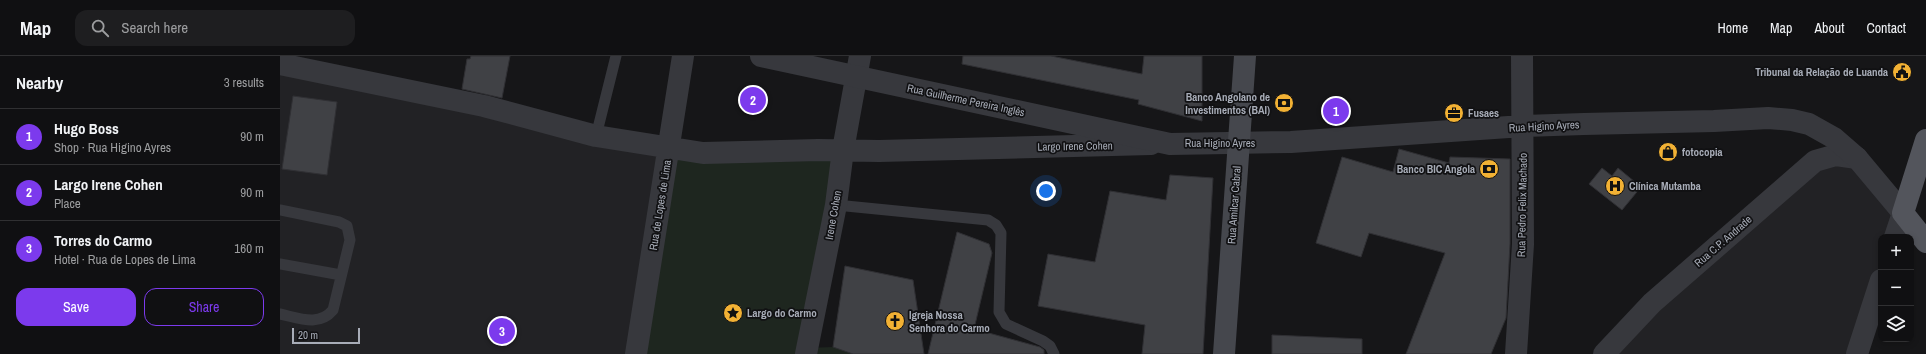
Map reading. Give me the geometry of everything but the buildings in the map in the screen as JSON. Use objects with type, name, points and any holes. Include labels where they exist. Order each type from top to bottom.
[{"type":"main road","name":"Rua Amilcar Cabral","points":[[1224,354],[1245,56]]},
{"type":"main road","points":[[1926,140],[1903,213],[1926,242]]},
{"type":"street","name":"Rua de Lopes de Lima","points":[[636,354],[683,56]]},
{"type":"street","name":"Rua Guilherme Pereira Inglês","points":[[761,56],[858,66],[1170,144]]},
{"type":"street","name":"Rua Pedro Felix Machado","points":[[1516,354],[1523,244],[1522,56]]},
{"type":"street","name":"Largo Irene Cohen","points":[[280,64],[484,106],[596,136],[703,152],[843,150],[879,151],[1170,144]]},
{"type":"street","name":"Irene Cohen","points":[[806,354],[836,205],[843,150],[858,66]]},
{"type":"street","name":"Rua Higino Ayres","points":[[1170,144],[1239,144],[1523,126],[1768,118],[1792,120],[1809,124],[1834,138],[1857,158],[1903,213]]},
{"type":"street","name":"Rua C.P. Andrade","points":[[1604,354],[1652,303],[1815,161],[1836,155],[1857,158]]},
{"type":"street","points":[[1896,234],[1903,213]]},
{"type":"street","points":[[1857,354],[1878,289]]},
{"type":"lane","points":[[596,136],[616,56]]},
{"type":"lane","points":[[836,205],[988,220],[996,225],[1001,233],[999,312],[1006,324],[1050,346],[1054,354]]},
{"type":"lane","points":[[280,210],[339,222],[347,226],[350,240],[333,310],[323,320],[314,320],[280,314]]},
{"type":"lane","points":[[280,264],[341,275]]},
{"type":"shaded area","points":[[280,64],[669,147],[636,354],[280,354]]},
{"type":"shaded area","points":[[669,147],[843,150],[808,348],[833,347],[853,354],[636,354]]},
{"type":"shaded area","points":[[1857,158],[1903,213],[1896,234],[1878,234],[1878,289],[1857,354],[1604,354],[1815,161]]},
{"type":"place","name":"Tribunal da Relação de Luanda","points":[[1902,72]]},
{"type":"place","name":"Largo Irene Cohen","points":[[753,100]]},
{"type":"place","name":"Banco Angolano de Investimentos (BAI)","points":[[1284,103]]},
{"type":"place","name":"Hugo Boss","points":[[1336,111]]},
{"type":"place","name":"Fusaes","points":[[1454,113]]},
{"type":"place","name":"fotocopia","points":[[1668,152]]},
{"type":"place","name":"Banco BIC Angola","points":[[1489,169]]},
{"type":"place","name":"Clínica Mutamba","points":[[1615,186]]},
{"type":"place","name":"Largo do Carmo","points":[[733,313]]},
{"type":"place","name":"Igreja Nossa Senhora do Carmo","points":[[895,321]]},
{"type":"place","name":"Torres do Carmo","points":[[502,331]]}]
